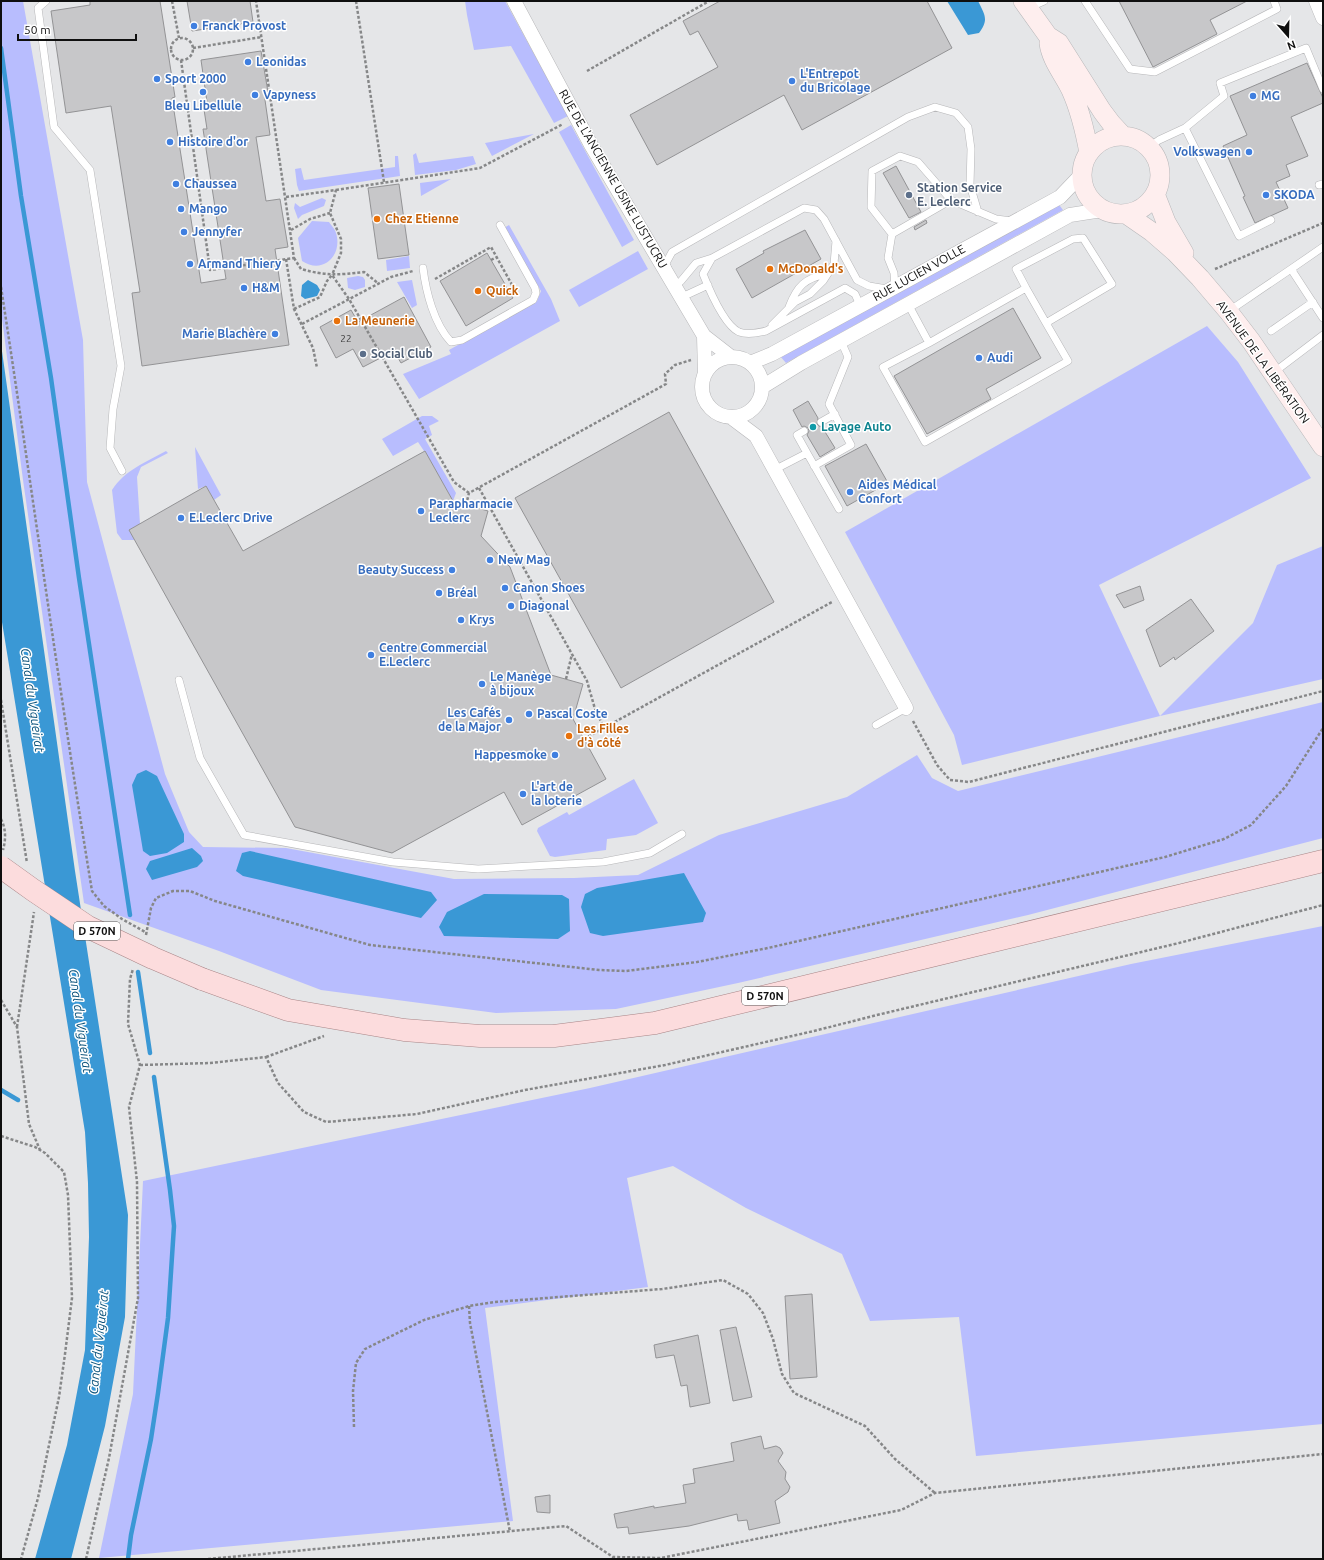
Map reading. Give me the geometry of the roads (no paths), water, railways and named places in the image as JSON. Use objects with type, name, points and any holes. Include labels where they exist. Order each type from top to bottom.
[{"type":"main road","points":[[1031,3],[1048,36],[1050,51],[1078,105],[1089,153]]},
{"type":"main road","points":[[1048,36],[1059,43],[1102,111],[1111,124],[1123,136]]},
{"type":"main road","points":[[1123,136],[1141,141],[1149,147],[1156,157],[1160,170],[1160,182],[1155,194],[1148,204],[1138,210],[1126,214],[1114,214],[1102,210],[1087,195],[1083,185],[1082,174],[1084,163],[1089,153],[1098,143],[1110,138],[1123,136]]},
{"type":"main road","name":"AVENUE DE LA LIBÉRATION","points":[[1155,194],[1166,222],[1180,248],[1200,278]]},
{"type":"main road","name":"AVENUE DE LA LIBÉRATION","points":[[1126,214],[1152,232],[1200,278],[1228,311],[1273,373],[1323,447]]},
{"type":"main road","name":"D 570N","points":[[1,867],[88,927],[153,958],[202,979],[288,1010],[404,1030],[480,1036],[554,1036],[655,1022],[1323,861]]},
{"type":"street","name":"RUE DE L'ANCIENNE USINE LUSTUCRU","points":[[514,1],[591,145],[676,286],[704,336],[731,357]]},
{"type":"street","name":"RUE DE L'ANCIENNE USINE LUSTUCRU","points":[[519,1],[525,21]]},
{"type":"street","points":[[1316,1],[1323,18]]},
{"type":"street","name":"RUE LUCIEN VOLLE","points":[[750,363],[772,354],[1060,197],[1082,174]]},
{"type":"street","points":[[762,387],[795,367],[1070,215],[1102,210]]},
{"type":"street","name":"RUE DE L'ANCIENNE USINE LUSTUCRU","points":[[704,336],[705,373]]},
{"type":"street","points":[[731,357],[741,358],[750,363],[761,378],[761,397],[756,405],[750,412],[732,418],[722,416],[713,411],[706,403],[702,393],[702,383],[705,373],[720,359],[731,357]]},
{"type":"street","points":[[756,405],[756,436]]},
{"type":"street","points":[[732,418],[756,436],[906,708]]},
{"type":"lane","points":[[46,1],[38,8],[54,127],[90,170],[121,366],[113,409],[110,448],[122,470]]},
{"type":"lane","points":[[1085,1],[1130,69],[1155,72],[1277,9],[1274,1]]},
{"type":"lane","points":[[1149,147],[1159,140],[1185,128],[1224,96],[1220,83],[1306,48],[1323,89]]},
{"type":"lane","points":[[676,286],[666,263],[672,252],[908,117],[935,107],[956,113],[968,127],[972,149],[970,185],[978,212]]},
{"type":"lane","points":[[1185,128],[1239,236],[1270,220]]},
{"type":"lane","points":[[676,286],[696,263],[712,258],[804,208],[816,210],[824,219],[857,280],[869,286],[892,288],[894,273],[888,258],[892,234],[871,207],[872,172],[900,156],[918,162],[950,200],[996,220],[1016,221]]},
{"type":"lane","points":[[892,234],[950,200]]},
{"type":"lane","points":[[423,268],[426,291],[442,329],[451,342],[462,340],[533,300],[535,297],[536,293],[532,281],[500,225]]},
{"type":"lane","points":[[1026,288],[883,367],[925,442],[1068,361],[1046,323],[1026,288],[1016,269],[1073,239],[1083,238],[1112,284],[1046,323]]},
{"type":"lane","points":[[766,331],[795,302],[810,294],[822,281],[834,264],[836,241]]},
{"type":"lane","points":[[1228,311],[1323,247]]},
{"type":"lane","points":[[712,258],[703,274],[724,318],[738,332],[754,334],[766,331],[845,288],[854,294],[860,305]]},
{"type":"lane","points":[[1291,269],[1323,318]]},
{"type":"lane","points":[[788,309],[793,296],[801,284],[818,276],[827,274]]},
{"type":"lane","points":[[676,286],[708,285]]},
{"type":"lane","points":[[1271,331],[1313,302]]},
{"type":"lane","points":[[908,304],[929,342]]},
{"type":"lane","points":[[1273,373],[1323,335]]},
{"type":"lane","points":[[814,466],[851,445],[829,404],[848,357],[842,341]]},
{"type":"lane","points":[[820,422],[834,414]]},
{"type":"lane","points":[[804,431],[797,435],[839,509]]},
{"type":"lane","points":[[774,470],[807,453]]},
{"type":"lane","points":[[179,680],[200,758],[244,835],[392,862],[478,869],[603,862],[650,853],[682,834]]},
{"type":"lane","points":[[876,725],[906,708]]},
{"type":"water","points":[[947,1],[978,1],[985,17],[984,24],[979,33],[968,35]]},
{"type":"water","points":[[308,280],[317,285],[320,290],[317,296],[305,299],[301,296],[302,285]]},
{"type":"water","name":"Canal du Vigueirat","points":[[1,344],[75,871],[128,1215],[125,1317],[105,1426],[71,1559],[35,1559],[67,1445],[85,1350],[89,1237],[88,1183],[85,1132],[1,616]]},
{"type":"water","points":[[146,770],[157,776],[184,834],[184,842],[167,853],[150,856],[143,851],[132,785],[137,774]]},
{"type":"water","points":[[192,848],[201,856],[203,861],[197,867],[152,880],[146,869],[150,861]]},
{"type":"water","points":[[250,851],[431,892],[437,900],[421,918],[243,876],[236,871],[242,853]]},
{"type":"water","points":[[684,873],[706,913],[703,922],[603,936],[590,933],[581,907],[585,894],[597,888]]},
{"type":"water","points":[[484,894],[562,895],[569,899],[570,931],[558,939],[444,936],[439,927],[447,912]]},
{"type":"waterway","points":[[1,48],[21,196],[51,378],[79,578],[130,915]]},
{"type":"waterway","points":[[138,972],[150,1053]]},
{"type":"waterway","points":[[128,1559],[131,1535],[151,1439],[158,1393],[168,1318],[174,1226],[154,1077]]},
{"type":"waterway","points":[[1,1090],[18,1100]]},
{"type":"place","name":"Franck Provost","points":[[194,26]]},
{"type":"place","name":"Leonidas","points":[[248,62]]},
{"type":"place","name":"Sport 2000","points":[[157,79]]},
{"type":"place","name":"L'Entrepot du Bricolage","points":[[792,81]]},
{"type":"place","name":"Bleu Libellule","points":[[203,92]]},
{"type":"place","name":"Vapyness","points":[[255,95]]},
{"type":"place","name":"MG","points":[[1253,96]]},
{"type":"place","name":"Histoire d'or","points":[[170,142]]},
{"type":"place","name":"Volkswagen","points":[[1249,152]]},
{"type":"place","name":"Chaussea","points":[[176,184]]},
{"type":"place","name":"Station Service E. Leclerc","points":[[909,195]]},
{"type":"place","name":"SKODA","points":[[1266,195]]},
{"type":"place","name":"Mango","points":[[181,209]]},
{"type":"place","name":"Chez Etienne","points":[[377,219]]},
{"type":"place","name":"Jennyfer","points":[[184,232]]},
{"type":"place","name":"Armand Thiery","points":[[190,264]]},
{"type":"place","name":"McDonald's","points":[[770,269]]},
{"type":"place","name":"H&M","points":[[244,288]]},
{"type":"place","name":"Quick","points":[[478,291]]},
{"type":"place","name":"La Meunerie","points":[[337,321]]},
{"type":"place","name":"Marie Blachère","points":[[275,334]]},
{"type":"place","name":"Social Club","points":[[363,354]]},
{"type":"place","name":"Audi","points":[[979,358]]},
{"type":"place","name":"Lavage Auto","points":[[813,427]]},
{"type":"place","name":"Aides Médical Confort","points":[[850,492]]},
{"type":"place","name":"Parapharmacie Leclerc","points":[[421,511]]},
{"type":"place","name":"E.Leclerc Drive","points":[[181,518]]},
{"type":"place","name":"New Mag","points":[[490,560]]},
{"type":"place","name":"Beauty Success","points":[[452,570]]},
{"type":"place","name":"Canon Shoes","points":[[505,588]]},
{"type":"place","name":"Bréal","points":[[439,593]]},
{"type":"place","name":"Diagonal","points":[[511,606]]},
{"type":"place","name":"Krys","points":[[461,620]]},
{"type":"place","name":"Centre Commercial E.Leclerc","points":[[371,655]]},
{"type":"place","name":"Le Manège à bijoux","points":[[482,684]]},
{"type":"place","name":"Pascal Coste","points":[[529,714]]},
{"type":"place","name":"Les Cafés de la Major","points":[[509,720]]},
{"type":"place","name":"Les Filles d'à côté","points":[[569,736]]},
{"type":"place","name":"Happesmoke","points":[[555,755]]},
{"type":"place","name":"L'art de la loterie","points":[[523,794]]}]
